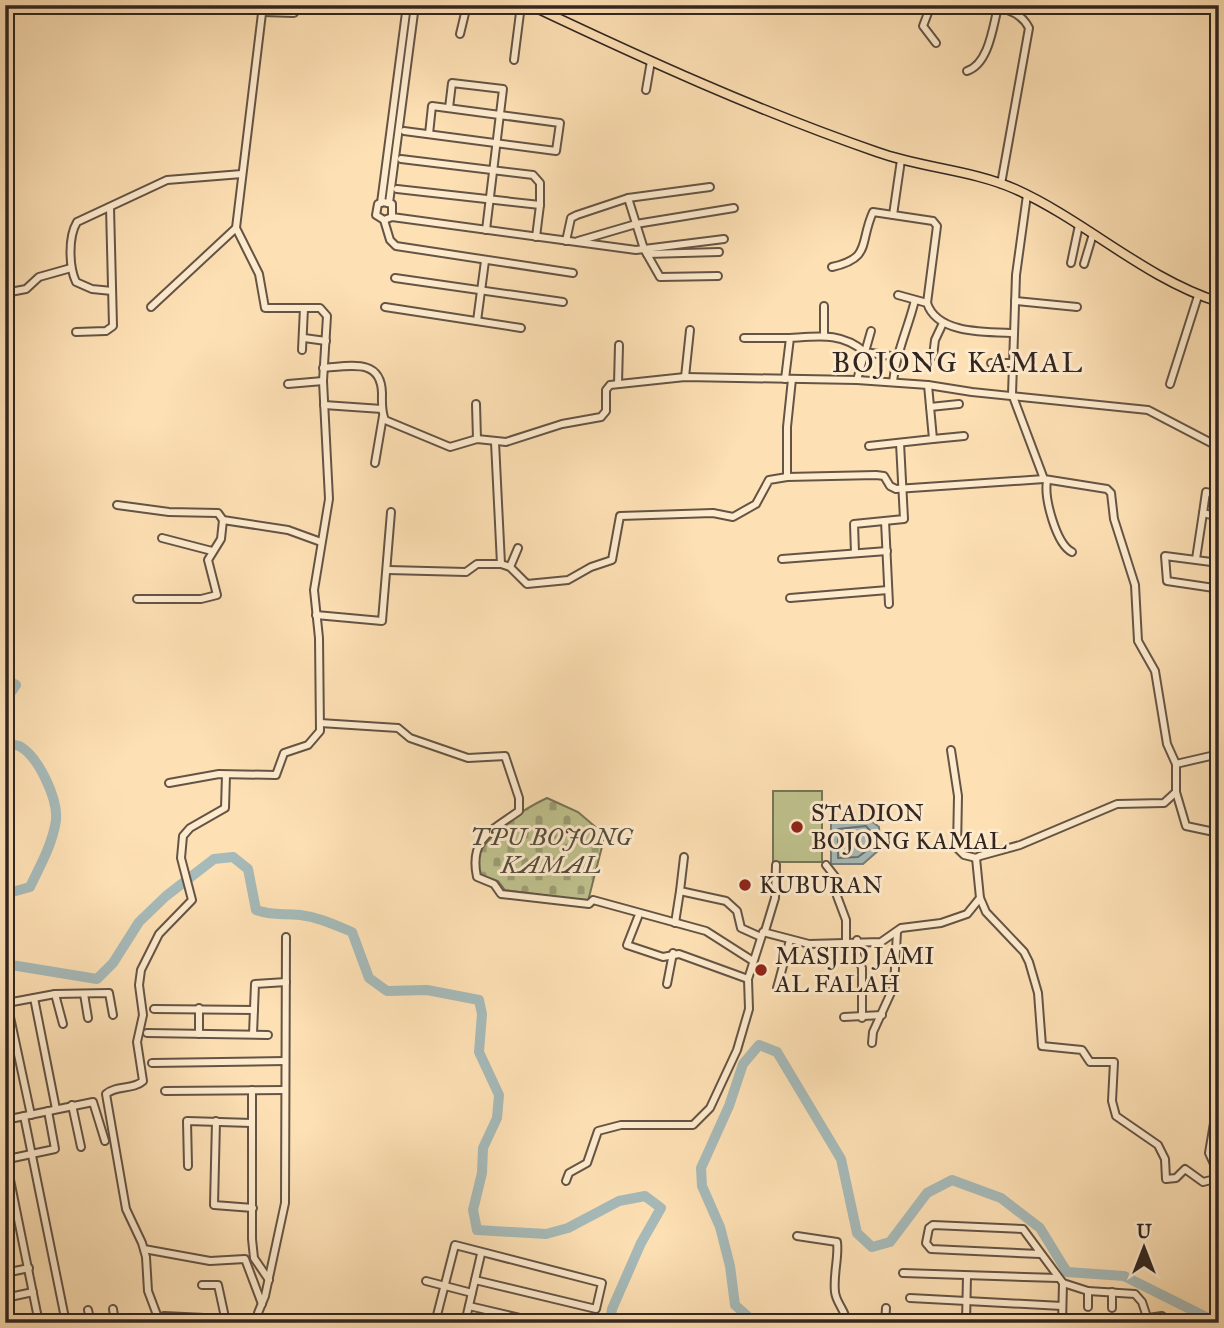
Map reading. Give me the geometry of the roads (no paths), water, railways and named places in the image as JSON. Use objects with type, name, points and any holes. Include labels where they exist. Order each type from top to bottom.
[{"type":"main road","points":[[530,5],[731,97],[901,160],[1001,184],[1027,195],[1198,296],[1219,302]]},
{"type":"street","points":[[169,783],[209,775],[276,775],[284,753],[314,741],[320,723],[314,590],[329,499],[323,381],[326,314],[320,308],[265,308],[259,274],[236,229],[263,9],[294,13],[298,5]]},
{"type":"street","points":[[407,5],[381,202],[375,213],[384,220],[390,240],[396,246],[573,273]]},
{"type":"street","points":[[389,203],[415,5]]},
{"type":"street","points":[[460,34],[467,5]]},
{"type":"street","points":[[514,60],[521,5]]},
{"type":"street","points":[[931,5],[923,26],[936,43]]},
{"type":"street","points":[[974,5],[998,7],[1023,18],[1029,28],[1001,184]]},
{"type":"street","points":[[967,71],[976,65],[988,45],[998,7]]},
{"type":"street","points":[[646,90],[651,61]]},
{"type":"street","points":[[449,108],[452,83],[503,89],[486,230]]},
{"type":"street","points":[[404,131],[556,151],[560,123],[432,106],[429,134]]},
{"type":"street","points":[[401,159],[537,178],[540,205],[536,237]]},
{"type":"street","points":[[893,215],[901,160]]},
{"type":"street","points":[[113,291],[76,282],[71,268],[74,225],[172,178],[242,174]]},
{"type":"street","points":[[566,241],[571,218],[628,198],[710,187]]},
{"type":"street","points":[[397,189],[540,205]]},
{"type":"street","points":[[1027,195],[1019,238],[1012,394],[1046,480],[1045,495],[1061,544],[1072,552]]},
{"type":"street","points":[[628,198],[646,252],[660,277],[718,276]]},
{"type":"street","points":[[381,202],[389,203],[394,209],[392,217]]},
{"type":"street","points":[[76,332],[106,331],[112,328],[110,207]]},
{"type":"street","points":[[575,242],[636,224],[734,208]]},
{"type":"street","points":[[832,267],[852,262],[860,256],[872,213],[936,223],[927,303],[930,314],[943,323],[1014,333]]},
{"type":"street","points":[[384,220],[392,217],[646,252],[719,252]]},
{"type":"street","points":[[1071,263],[1079,225]]},
{"type":"street","points":[[151,307],[236,229]]},
{"type":"street","points":[[1084,264],[1093,234]]},
{"type":"street","points":[[646,252],[724,239]]},
{"type":"street","points":[[477,321],[485,261]]},
{"type":"street","points":[[5,293],[26,289],[38,277],[71,268]]},
{"type":"street","points":[[396,278],[563,302]]},
{"type":"street","points":[[898,295],[927,303]]},
{"type":"street","points":[[1170,384],[1198,296]]},
{"type":"street","points":[[893,382],[897,357],[915,300]]},
{"type":"street","points":[[1015,301],[1077,307]]},
{"type":"street","points":[[824,306],[824,335]]},
{"type":"street","points":[[385,307],[521,328]]},
{"type":"street","points":[[302,350],[304,308]]},
{"type":"street","points":[[933,356],[936,336],[943,323]]},
{"type":"street","points":[[685,377],[690,330]]},
{"type":"street","points":[[857,380],[871,331]]},
{"type":"street","points":[[744,338],[824,335],[843,339],[865,352],[897,357]]},
{"type":"street","points":[[304,338],[326,341]]},
{"type":"street","points":[[788,477],[790,338]]},
{"type":"street","points":[[618,384],[619,345]]},
{"type":"street","points":[[991,363],[1013,363]]},
{"type":"street","points":[[323,368],[369,368],[377,371],[381,377],[382,412],[375,463]]},
{"type":"street","points":[[382,412],[388,422],[446,446],[477,439],[495,442],[601,417],[606,411],[606,390],[618,384],[685,377],[857,380],[928,385],[1148,410],[1219,447]]},
{"type":"street","points":[[288,384],[323,381]]},
{"type":"street","points":[[928,385],[933,439]]},
{"type":"street","points":[[476,404],[477,439]]},
{"type":"street","points":[[930,407],[959,404]]},
{"type":"street","points":[[324,405],[382,412]]},
{"type":"street","points":[[869,446],[964,436]]},
{"type":"street","points":[[495,442],[501,564]]},
{"type":"street","points":[[855,553],[855,524],[904,519],[900,443]]},
{"type":"street","points":[[388,570],[463,572],[477,564],[501,564],[510,567],[527,584],[568,580],[591,567],[612,560],[620,516],[713,513],[733,517],[756,505],[769,480],[788,477],[876,475],[884,476],[892,488],[1046,480],[1110,492],[1114,519],[1135,585],[1139,645],[1154,667],[1167,744],[1176,764],[1176,792],[1186,826],[1219,833]]},
{"type":"street","points":[[1196,559],[1203,513],[1202,491],[1219,495]]},
{"type":"street","points":[[117,505],[169,512],[218,513],[223,520],[221,539],[212,551],[209,567],[216,585],[214,597],[137,599]]},
{"type":"street","points":[[316,615],[382,621],[391,512]]},
{"type":"street","points":[[1203,513],[1219,517]]},
{"type":"street","points":[[223,520],[288,530],[321,542]]},
{"type":"street","points":[[885,521],[889,604]]},
{"type":"street","points":[[162,538],[212,551]]},
{"type":"street","points":[[510,567],[518,548]]},
{"type":"street","points":[[782,559],[887,551]]},
{"type":"street","points":[[1165,556],[1196,559],[1219,564],[1216,588],[1167,581],[1165,556]]},
{"type":"street","points":[[790,598],[888,590]]},
{"type":"street","points":[[320,723],[398,728],[410,738],[468,758],[505,756],[519,798],[519,811],[483,836],[473,857],[477,877],[494,884],[501,894],[589,904],[593,900],[706,931],[753,961]]},
{"type":"street","points":[[951,750],[958,796],[957,848],[964,855],[976,858],[1020,845],[1112,806],[1160,804],[1176,792]]},
{"type":"street","points":[[1176,764],[1219,754]]},
{"type":"street","points":[[202,1284],[219,1285],[225,1321],[162,1320],[148,1291],[144,1250],[126,1209],[106,1094],[110,1090],[139,1085],[143,1081],[137,1042],[143,1015],[139,985],[141,970],[159,934],[190,903],[191,886],[181,858],[183,836],[190,828],[225,808],[226,775]]},
{"type":"street","points":[[675,923],[684,858]]},
{"type":"street","points":[[976,858],[980,898],[991,920],[1027,957],[1038,993],[1042,1046],[1082,1050],[1090,1062],[1114,1062],[1112,1101],[1116,1116],[1158,1145],[1165,1158],[1166,1179],[1176,1178],[1185,1169],[1203,1182],[1219,1176],[1209,1153],[1219,1093]]},
{"type":"street","points":[[566,1181],[570,1172],[587,1163],[598,1131],[621,1125],[693,1125],[703,1117],[724,1084],[742,1035],[749,1009],[748,979],[775,898],[776,865]]},
{"type":"street","points":[[826,865],[837,879],[837,896],[846,920],[846,941]]},
{"type":"street","points":[[680,891],[726,901],[737,911],[741,928],[809,944],[857,940],[881,942],[897,932],[967,914],[980,898]]},
{"type":"street","points":[[638,917],[626,945],[659,956],[673,953],[748,979]]},
{"type":"street","points":[[872,1043],[873,1032],[883,1015],[887,996],[894,986],[897,932]]},
{"type":"street","points":[[259,1323],[258,1313],[269,1280],[285,1203],[286,937]]},
{"type":"street","points":[[777,988],[790,940]]},
{"type":"street","points":[[857,940],[857,955],[862,968],[862,1018]]},
{"type":"street","points":[[667,984],[673,953]]},
{"type":"street","points":[[253,1034],[255,984],[286,982]]},
{"type":"street","points":[[66,1323],[32,1155],[28,1116],[9,1030],[7,1003],[55,994],[109,993],[113,1015]]},
{"type":"street","points":[[55,994],[63,1024]]},
{"type":"street","points":[[85,994],[88,1018]]},
{"type":"street","points":[[11,1323],[38,1320],[6,1157],[32,1155],[55,1149],[52,1110],[34,998]]},
{"type":"street","points":[[199,1008],[199,1034]]},
{"type":"street","points":[[154,1009],[254,1010]]},
{"type":"street","points":[[844,1017],[883,1015]]},
{"type":"street","points":[[147,1033],[268,1035]]},
{"type":"street","points":[[152,1063],[285,1061]]},
{"type":"street","points":[[252,1090],[254,1258],[269,1280]]},
{"type":"street","points":[[165,1091],[285,1090]]},
{"type":"street","points":[[5,1120],[72,1105],[94,1103],[105,1141]]},
{"type":"street","points":[[72,1105],[80,1147]]},
{"type":"street","points":[[188,1166],[187,1121],[252,1123]]},
{"type":"street","points":[[216,1121],[214,1205],[253,1208]]},
{"type":"street","points":[[5,1198],[15,1197]]},
{"type":"street","points":[[1041,1254],[932,1249],[926,1243],[933,1225],[1020,1228],[1029,1234],[1060,1281],[1062,1323]]},
{"type":"street","points":[[797,1236],[838,1243],[832,1273],[835,1278],[835,1293],[845,1311],[847,1323]]},
{"type":"street","points":[[435,1323],[455,1245],[481,1254],[602,1283],[596,1309],[475,1280]]},
{"type":"street","points":[[144,1250],[210,1261],[245,1259],[262,1304]]},
{"type":"street","points":[[465,1323],[481,1254]]},
{"type":"street","points":[[5,1273],[29,1268]]},
{"type":"street","points":[[903,1273],[1060,1281],[1088,1291],[1135,1294],[1149,1321],[1162,1316],[1172,1323]]},
{"type":"street","points":[[966,1323],[967,1276]]},
{"type":"street","points":[[426,1281],[472,1293]]},
{"type":"street","points":[[1088,1291],[1088,1307]]},
{"type":"street","points":[[5,1298],[33,1292]]},
{"type":"street","points":[[1112,1292],[1112,1308]]},
{"type":"street","points":[[910,1298],[1062,1306]]},
{"type":"street","points":[[469,1306],[541,1323]]},
{"type":"street","points":[[885,1323],[886,1308]]},
{"type":"street","points":[[113,1309],[116,1323]]},
{"type":"street","points":[[88,1310],[91,1323]]},
{"type":"water","points":[[831,818],[839,821],[843,818],[869,819],[879,827],[880,849],[863,864],[831,864]]},
{"type":"waterway","points":[[5,679],[16,685],[5,701]]},
{"type":"waterway","points":[[5,744],[19,746],[28,752],[41,769],[56,811],[49,846],[30,887],[5,894]]},
{"type":"waterway","points":[[5,964],[97,979],[113,963],[139,922],[166,896],[214,859],[233,857],[248,869],[256,910],[314,918],[352,932],[369,978],[387,991],[427,990],[479,1000],[482,1014],[479,1052],[499,1095],[497,1118],[483,1148],[482,1173],[473,1210],[477,1230],[546,1234],[568,1228],[619,1201],[645,1196],[661,1208],[641,1243],[612,1309],[610,1323]]},
{"type":"waterway","points":[[755,1323],[735,1305],[730,1266],[720,1227],[702,1186],[701,1168],[729,1106],[743,1064],[759,1045],[777,1052],[841,1159],[857,1233],[872,1247],[890,1242],[927,1193],[952,1180],[1001,1198],[1040,1228],[1067,1272],[1124,1276],[1218,1323]]},
{"type":"place","name":"STADION BOJONG KAMAL","points":[[797,827]]},
{"type":"place","name":"KUBURAN","points":[[745,885]]},
{"type":"place","name":"MASJID JAMI AL FALAH","points":[[761,970]]},
{"type":"district","name":"BOJONG KAMAL","points":[[958,362]]},
{"type":"park label","name":"TPU BOJONG KAMAL","points":[[551,851]]}]
